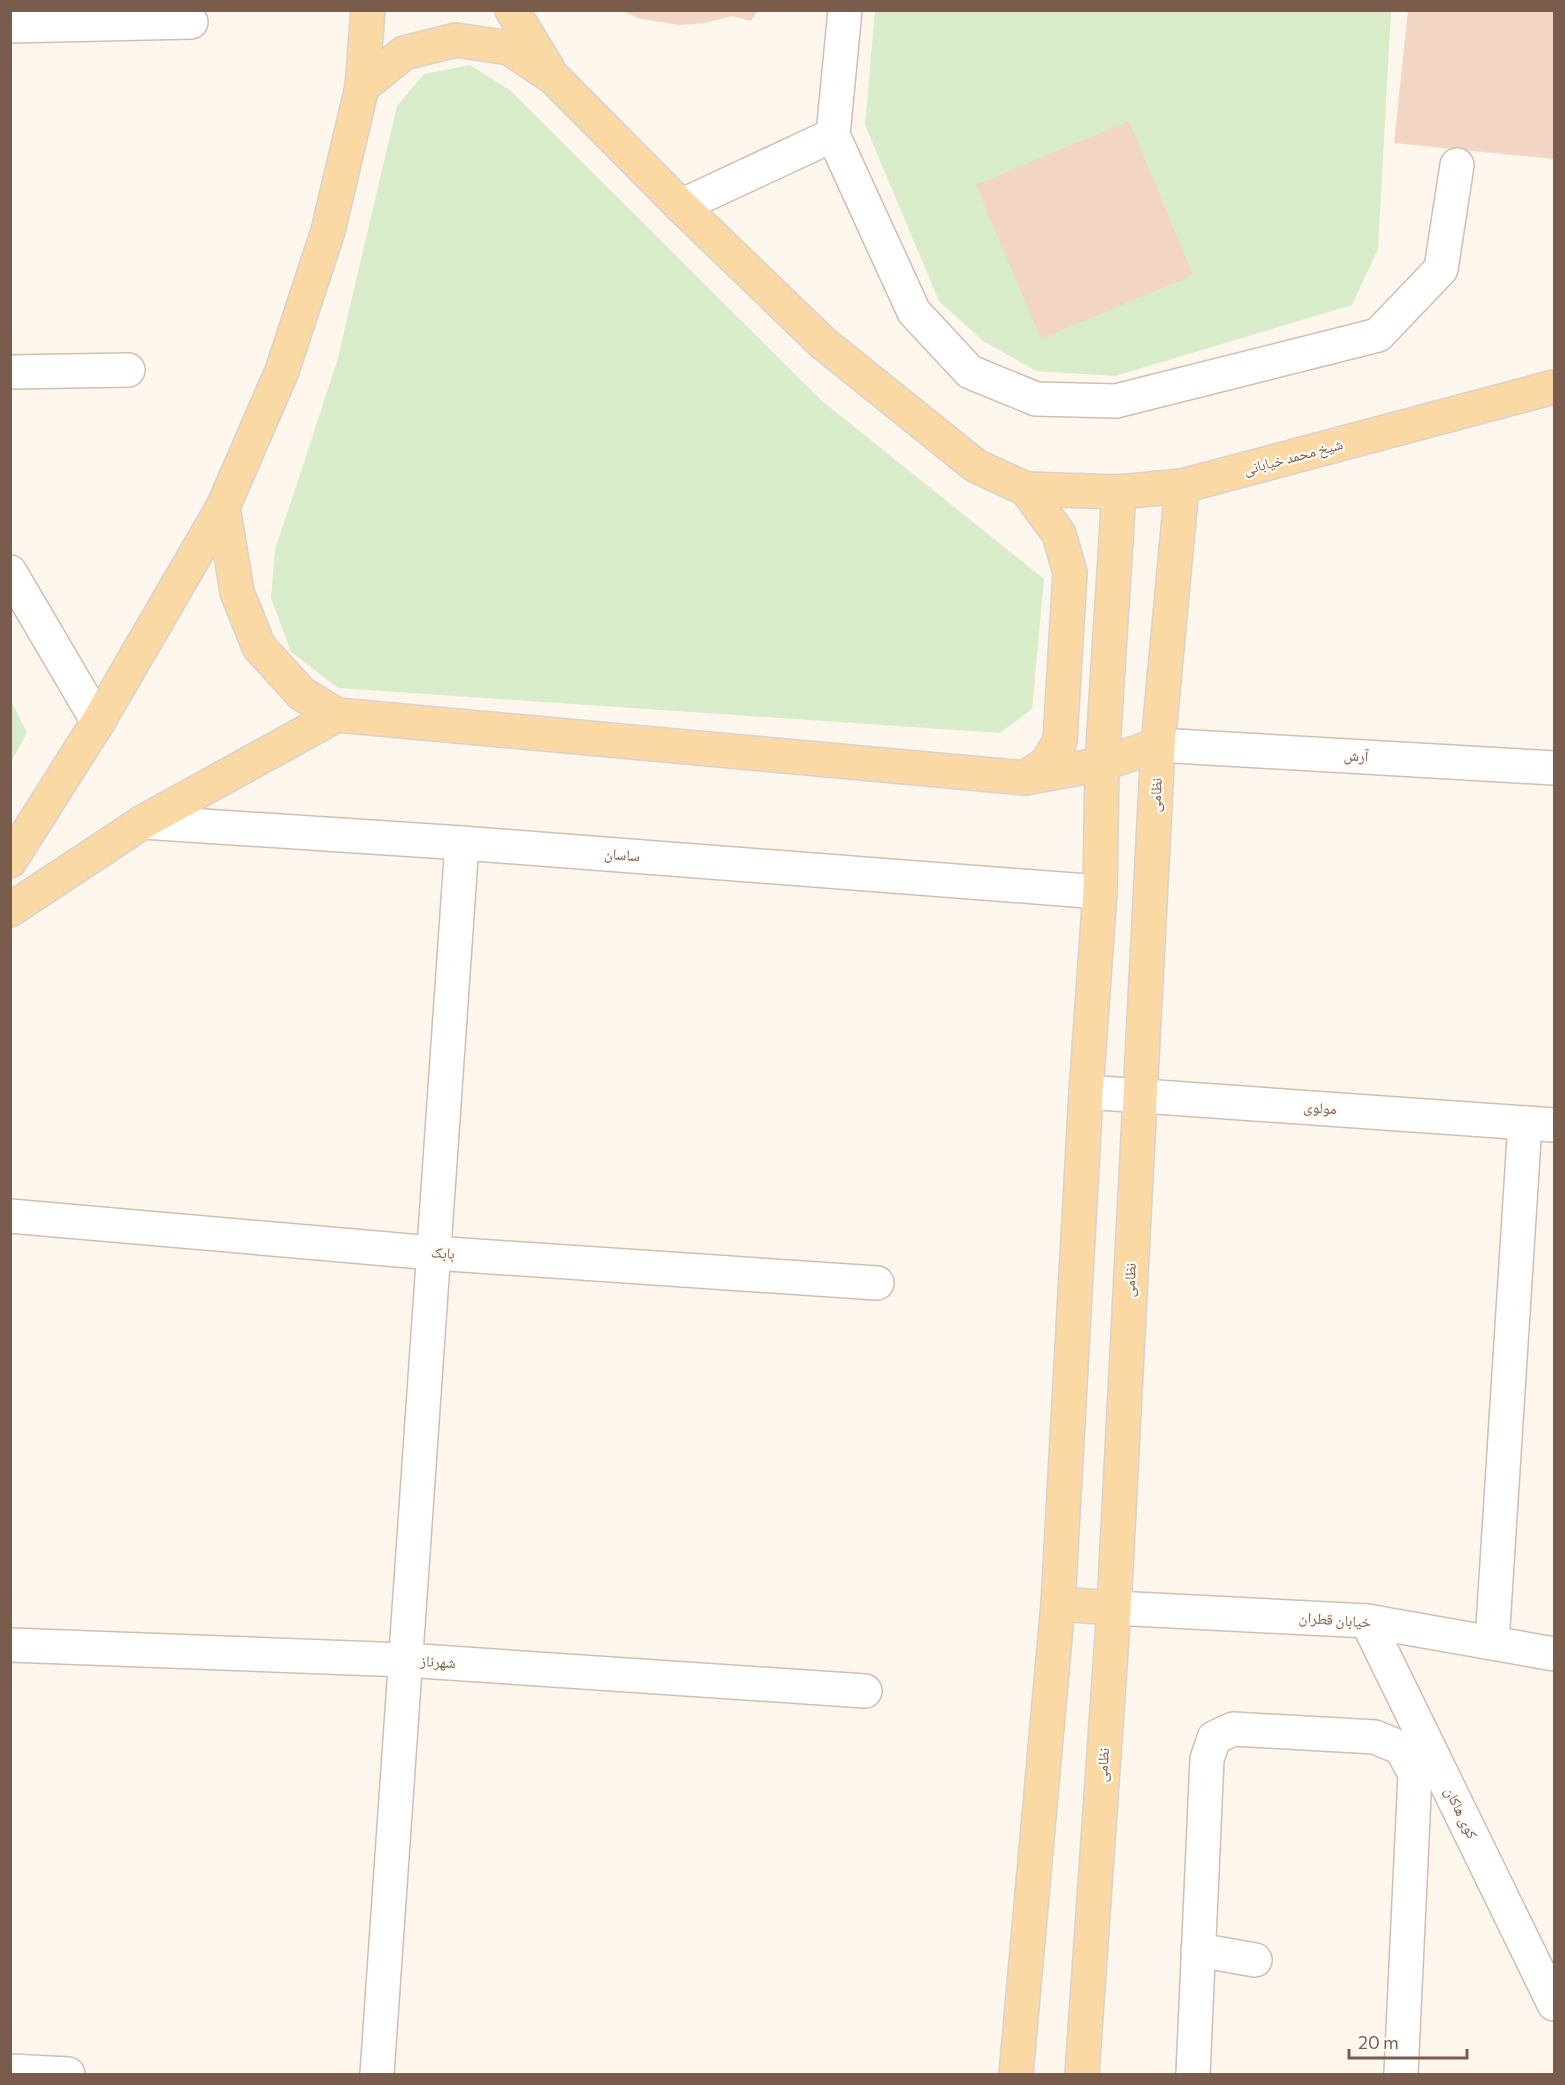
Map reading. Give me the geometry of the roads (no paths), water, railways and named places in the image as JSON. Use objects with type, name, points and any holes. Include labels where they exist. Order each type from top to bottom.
[{"type":"main road","points":[[10,861],[98,722],[224,507],[282,371],[328,231],[362,87],[368,10]]},
{"type":"main road","points":[[512,10],[554,78]]},
{"type":"main road","points":[[362,87],[404,53],[456,40],[509,48],[554,78],[681,206],[823,343],[976,466],[1026,489],[1059,534],[1070,573],[1060,741],[1047,763],[1025,778]]},
{"type":"main road","name":"شیخ محمد خیابانی","points":[[1026,489],[1119,492],[1182,486],[1554,387]]},
{"type":"main road","name":"نظامی","points":[[1082,2074],[1114,1608],[1158,745],[1182,486]]},
{"type":"main road","points":[[1016,2074],[1058,1604],[1086,1092],[1100,892],[1102,764],[1119,492]]},
{"type":"main road","points":[[224,507],[237,592],[259,647],[302,694],[337,715],[1025,778],[1102,764],[1158,745]]},
{"type":"main road","points":[[10,910],[143,822],[337,715]]},
{"type":"main road","points":[[1058,1604],[1114,1608]]},
{"type":"street","points":[[845,10],[833,135],[914,312],[970,372],[1036,399],[1116,401],[1378,335],[1441,269],[1457,165]]},
{"type":"street","points":[[10,26],[191,22]]},
{"type":"street","points":[[681,206],[833,135]]},
{"type":"street","points":[[10,372],[128,370]]},
{"type":"street","points":[[10,572],[98,722]]},
{"type":"street","name":"آرش","points":[[1158,745],[1554,768]]},
{"type":"street","name":"ساسان","points":[[143,822],[462,843],[1100,892]]},
{"type":"street","points":[[377,2074],[462,843]]},
{"type":"street","name":"مولوی","points":[[1086,1092],[1140,1094],[1540,1124]]},
{"type":"street","points":[[1492,1642],[1540,1124]]},
{"type":"street","name":"بابک","points":[[10,1216],[433,1253],[877,1283]]},
{"type":"street","name":"خیابان قطران","points":[[1114,1608],[1367,1621],[1554,1654]]},
{"type":"street","name":"کوی هاکان","points":[[1367,1621],[1554,2004]]},
{"type":"street","name":"شهرناز","points":[[10,1645],[405,1660],[865,1691]]},
{"type":"street","points":[[1193,2074],[1207,1759],[1214,1738],[1233,1729],[1375,1737],[1401,1748],[1414,1774],[1401,2074]]},
{"type":"street","points":[[1198,1950],[1255,1960]]},
{"type":"street","points":[[10,2071],[68,2074]]}]
